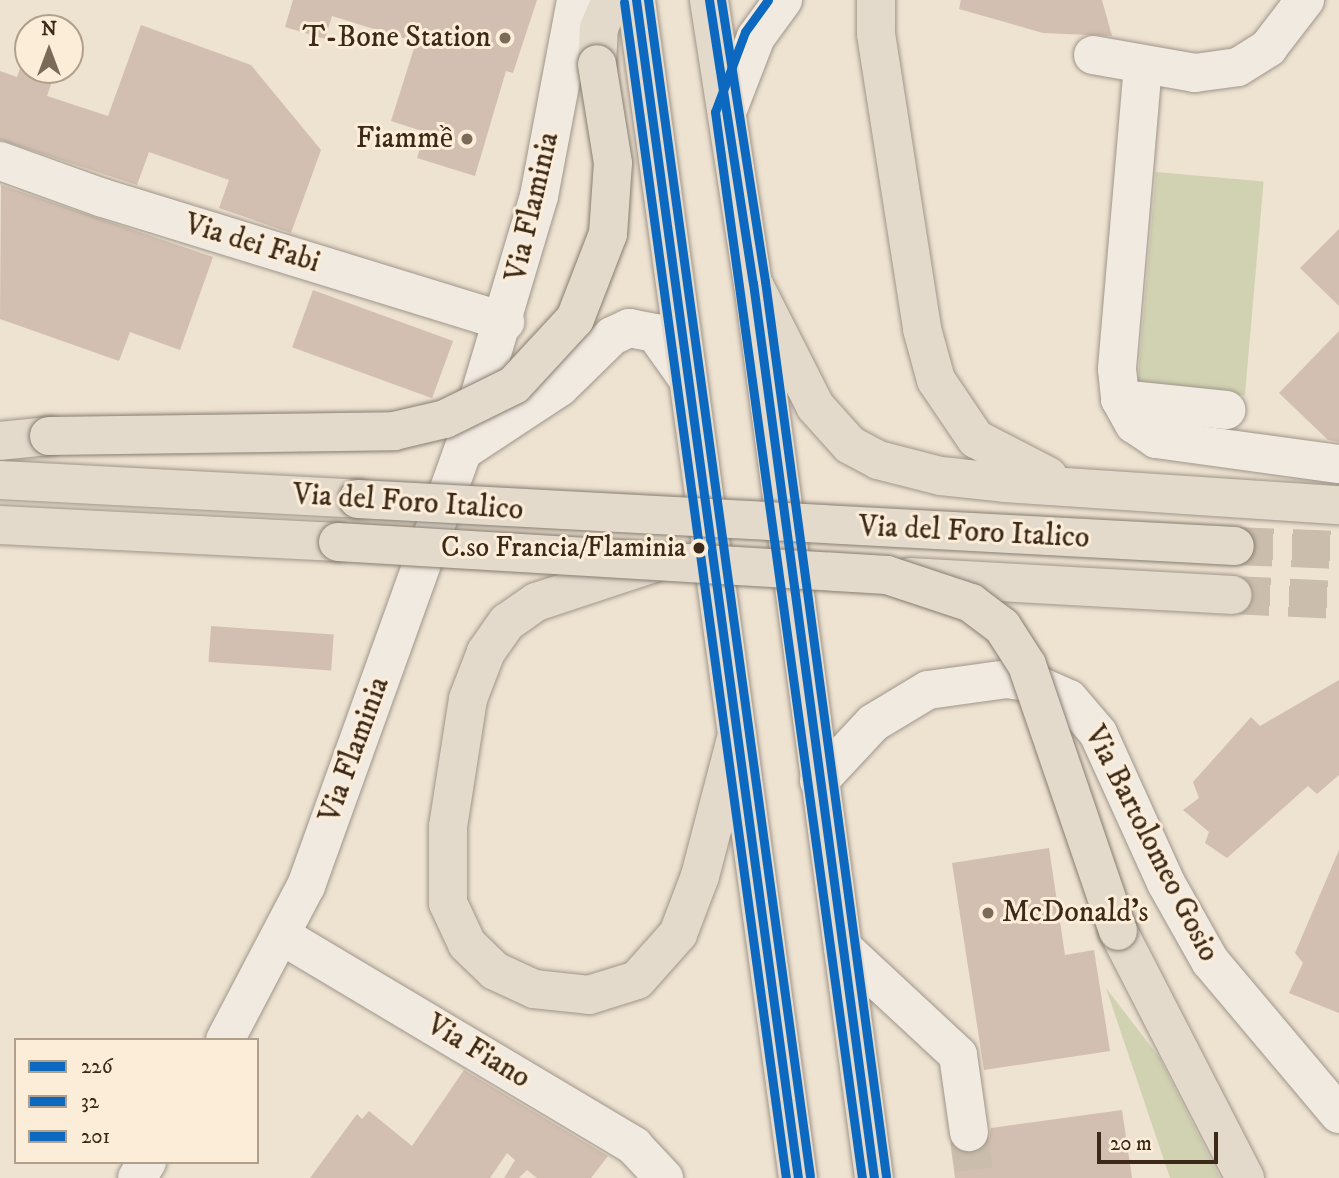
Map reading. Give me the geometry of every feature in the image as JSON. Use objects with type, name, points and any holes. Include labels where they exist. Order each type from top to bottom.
[{"type":"main road","points":[[0,441],[49,436],[394,431],[445,419],[514,385],[575,319],[606,243],[613,163],[597,64],[599,28],[611,0]]},
{"type":"main road","points":[[636,0],[798,1178]]},
{"type":"main road","points":[[709,0],[753,283],[874,1178]]},
{"type":"main road","points":[[876,0],[876,34],[922,329],[940,390],[960,423],[998,454],[1087,489]]},
{"type":"main road","points":[[753,283],[815,406],[864,453],[942,476],[1087,489],[1339,505]]},
{"type":"main road","name":"Via del Foro Italico","points":[[0,480],[1235,546]]},
{"type":"main road","name":"Via del Foro Italico","points":[[0,525],[338,542],[651,564],[1232,594]]},
{"type":"main road","points":[[651,564],[536,602],[496,633],[477,671],[462,730],[448,827],[448,903],[467,944],[512,981],[560,995],[589,995],[637,980],[678,934],[700,876],[737,735]]},
{"type":"main road","points":[[887,575],[971,603],[1016,642],[1118,932],[1245,1178]]},
{"type":"street","name":"Via Flaminia","points":[[226,1038],[284,937],[463,451],[505,322],[543,179],[576,0]]},
{"type":"street","points":[[727,113],[756,37],[783,0]]},
{"type":"street","points":[[1093,55],[1195,73],[1238,66],[1268,48],[1305,0]]},
{"type":"street","points":[[1143,65],[1117,369],[1121,399],[1134,424],[1156,439],[1339,464]]},
{"type":"street","name":"Via dei Fabi","points":[[0,161],[103,198],[505,322]]},
{"type":"street","points":[[463,451],[560,387],[612,335],[629,328],[655,333],[687,378]]},
{"type":"street","points":[[1121,399],[1226,410]]},
{"type":"street","name":"Via Bartolomeo Gosio","points":[[819,781],[873,723],[928,690],[1007,679],[1050,688],[1069,699],[1098,733],[1193,936],[1226,985],[1339,1114]]},
{"type":"street","name":"Via Fiano","points":[[284,937],[634,1146],[664,1178]]},
{"type":"street","points":[[843,948],[958,1055],[969,1132]]},
{"type":"green space","points":[[1156,172],[1264,181],[1245,396],[1137,386]]},
{"type":"green space","points":[[1106,988],[1159,1057],[1220,1178],[1170,1178]]},
{"type":"building","points":[[293,0],[537,0],[513,73],[506,71],[475,176],[417,158],[425,132],[391,121],[416,42],[332,16],[325,39],[285,27]]},
{"type":"building","points":[[961,0],[1102,0],[1112,36],[1043,33],[959,9]]},
{"type":"building","points":[[141,25],[251,65],[321,150],[291,233],[219,208],[229,180],[149,152],[137,185],[0,140],[0,71],[14,76],[14,84],[51,84],[47,96],[108,116]]},
{"type":"building","points":[[1,185],[213,257],[180,350],[130,332],[119,361],[0,319]]},
{"type":"building","points":[[1339,229],[1339,306],[1300,268]]},
{"type":"building","points":[[313,290],[453,341],[432,398],[292,347]]},
{"type":"building","points":[[1339,331],[1339,442],[1328,440],[1279,393]]},
{"type":"building","points":[[211,626],[334,635],[331,670],[208,662]]},
{"type":"building","points":[[1339,680],[1339,775],[1317,794],[1308,786],[1227,858],[1205,843],[1209,832],[1183,810],[1199,798],[1193,782],[1251,717],[1260,726]]},
{"type":"building","points":[[1049,848],[1065,955],[1094,950],[1110,1051],[984,1070],[952,863]]},
{"type":"building","points":[[1339,850],[1339,1013],[1289,993],[1303,963],[1295,953]]},
{"type":"building","points":[[464,1070],[608,1156],[591,1178],[537,1178],[527,1170],[519,1178],[504,1178],[515,1160],[507,1153],[490,1178],[310,1178],[357,1114],[362,1119],[369,1111],[412,1146]]},
{"type":"building","points":[[1122,1110],[1132,1178],[955,1178],[950,1141],[960,1152],[973,1153],[989,1141],[991,1128]]},
{"type":"tunnel","points":[[1235,546],[1339,550]]},
{"type":"tunnel","points":[[1232,595],[1339,600]]},
{"type":"tunnel","points":[[969,1132],[975,1178]]},
{"type":"transit line","name":"226","points":[[636,0],[798,1178]]},
{"type":"transit line","name":"201","points":[[648,0],[810,1176]]},
{"type":"transit line","name":"226","points":[[709,0],[753,283],[874,1178]]},
{"type":"transit line","name":"201","points":[[721,0],[765,281],[886,1176]]},
{"type":"transit line","name":"32","points":[[768,0],[745,32],[715,112],[862,1178]]},
{"type":"transit line","name":"32","points":[[624,2],[786,1178]]},
{"type":"place","name":"T-Bone Station","points":[[505,38]]},
{"type":"place","name":"Fiammề","points":[[467,139]]},
{"type":"place","name":"C.so Francia/Flaminia","points":[[699,548]]},
{"type":"place","name":"McDonald's","points":[[988,913]]}]
